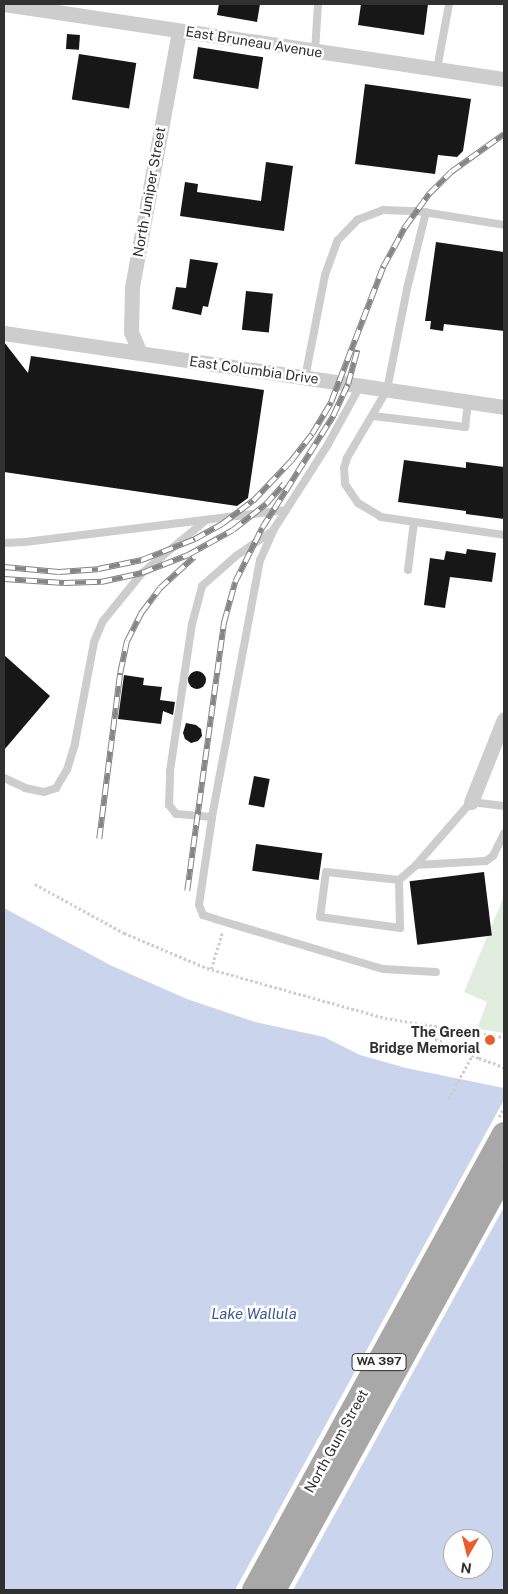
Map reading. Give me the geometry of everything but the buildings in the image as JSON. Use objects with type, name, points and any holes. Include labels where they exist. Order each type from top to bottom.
[{"type":"main road","name":"North Gum Street","points":[[254,1590],[504,1134]]},
{"type":"main road","name":"North Gum Street","points":[[274,1590],[504,1173]]},
{"type":"street","name":"East Bruneau Avenue","points":[[4,4],[504,79]]},
{"type":"street","name":"North Juniper Street","points":[[140,353],[131,332],[132,287],[179,30]]},
{"type":"street","name":"East Columbia Drive","points":[[4,333],[504,408]]},
{"type":"street","points":[[471,802],[504,718]]},
{"type":"lane","points":[[315,51],[318,4]]},
{"type":"lane","points":[[437,69],[449,4]]},
{"type":"lane","points":[[305,378],[325,275],[338,240],[357,220],[383,210],[426,212],[504,226]]},
{"type":"lane","points":[[426,212],[407,288],[387,390],[347,458],[344,468],[345,484],[358,503],[368,511],[381,517],[504,535]]},
{"type":"lane","points":[[360,386],[327,446],[274,530],[258,570],[212,817],[199,905],[203,915],[383,969],[436,972]]},
{"type":"lane","points":[[372,416],[465,427],[468,402]]},
{"type":"lane","points":[[4,543],[286,510]]},
{"type":"lane","points":[[4,778],[26,788],[44,792],[56,788],[67,770],[75,742],[94,642],[103,621],[142,573],[206,520]]},
{"type":"lane","points":[[408,570],[414,522]]},
{"type":"lane","points":[[212,817],[176,814],[169,805],[170,771],[192,624],[202,586],[236,556],[274,530]]},
{"type":"lane","points":[[399,880],[400,928],[320,916],[326,872],[399,880],[416,865],[471,802],[504,806]]},
{"type":"lane","points":[[416,865],[486,860],[493,856],[504,833]]},
{"type":"path","points":[[35,884],[124,933],[211,969],[385,1018],[504,1037]]},
{"type":"path","points":[[211,969],[222,934]]},
{"type":"path","points":[[425,1024],[422,1030],[426,1035],[472,1056],[504,1066]]},
{"type":"path","points":[[448,1099],[472,1056]]},
{"type":"green space","points":[[504,896],[504,1033],[477,1029],[487,1002],[464,992]]},
{"type":"water","name":"Lake Wallula","points":[[4,908],[112,966],[187,999],[255,1022],[324,1037],[360,1055],[406,1068],[504,1088],[504,1590],[4,1590]]},
{"type":"pier","points":[[504,1100],[504,1207],[293,1590],[235,1590]]},
{"type":"railway","points":[[4,567],[59,572],[98,569],[142,560],[195,539],[222,524],[253,501],[291,461],[312,434],[331,402],[383,267],[405,227],[429,194],[451,172],[504,134]]},
{"type":"railway","points":[[187,891],[224,622],[235,582],[262,528],[333,416],[348,384],[357,350]]},
{"type":"railway","points":[[4,579],[64,583],[101,582],[142,573],[188,555],[233,530],[266,504],[284,484]]},
{"type":"railway","points":[[99,839],[120,673],[127,641],[142,612],[160,588],[194,557]]},
{"type":"place","name":"The Green Bridge Memorial","points":[[490,1040]]}]
